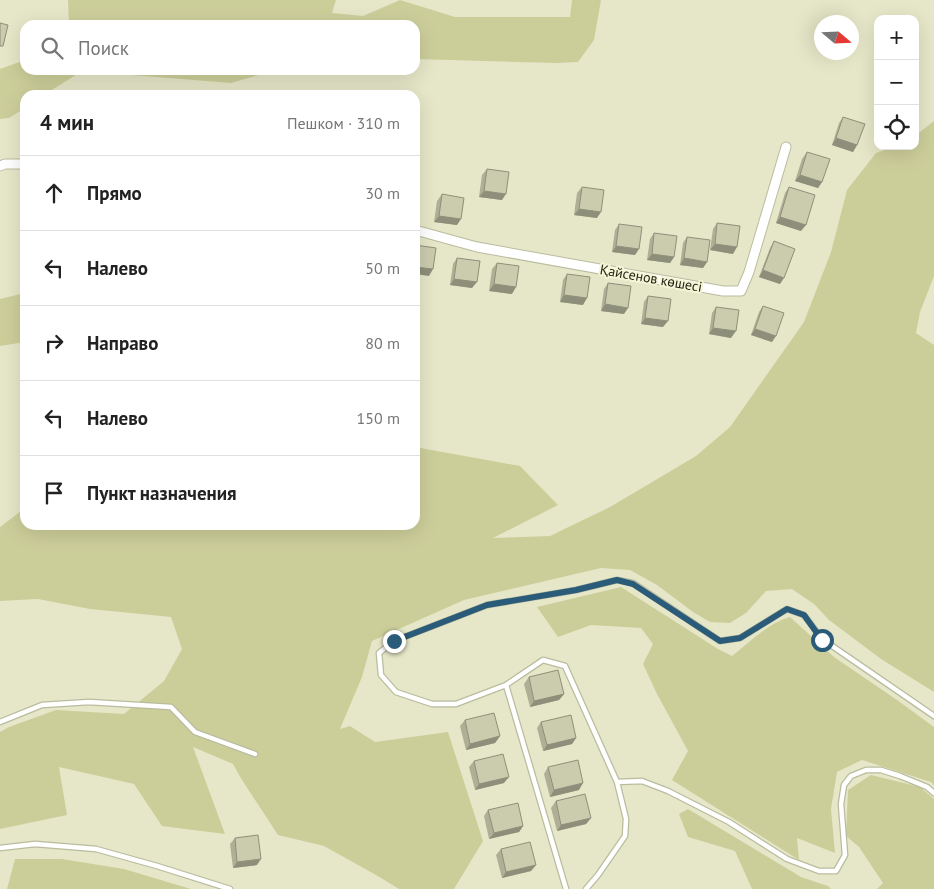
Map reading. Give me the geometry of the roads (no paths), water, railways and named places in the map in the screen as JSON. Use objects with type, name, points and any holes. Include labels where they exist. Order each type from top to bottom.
[{"type":"street","name":"Қайсенов көшесі","points":[[420,231],[477,247],[723,291],[740,291],[749,272],[786,147]]},
{"type":"street","points":[[0,166],[20,164]]},
{"type":"lane","points":[[586,889],[625,836],[626,819],[616,782],[564,666],[543,660],[506,685],[456,704],[432,704],[396,692],[381,675],[379,653],[394,641],[487,605],[576,590],[617,580],[633,584],[720,641],[740,638],[787,609],[804,615],[822,640],[934,716]]},
{"type":"lane","points":[[506,685],[566,889]]},
{"type":"lane","points":[[0,722],[42,705],[89,702],[171,707],[195,732],[255,754]]},
{"type":"lane","points":[[616,782],[642,781],[668,791],[728,822],[788,859],[819,871],[836,871],[845,855],[841,804],[844,785],[852,776],[866,770],[881,770],[927,787],[934,793]]},
{"type":"lane","points":[[0,848],[35,844],[96,849],[230,889]]}]
